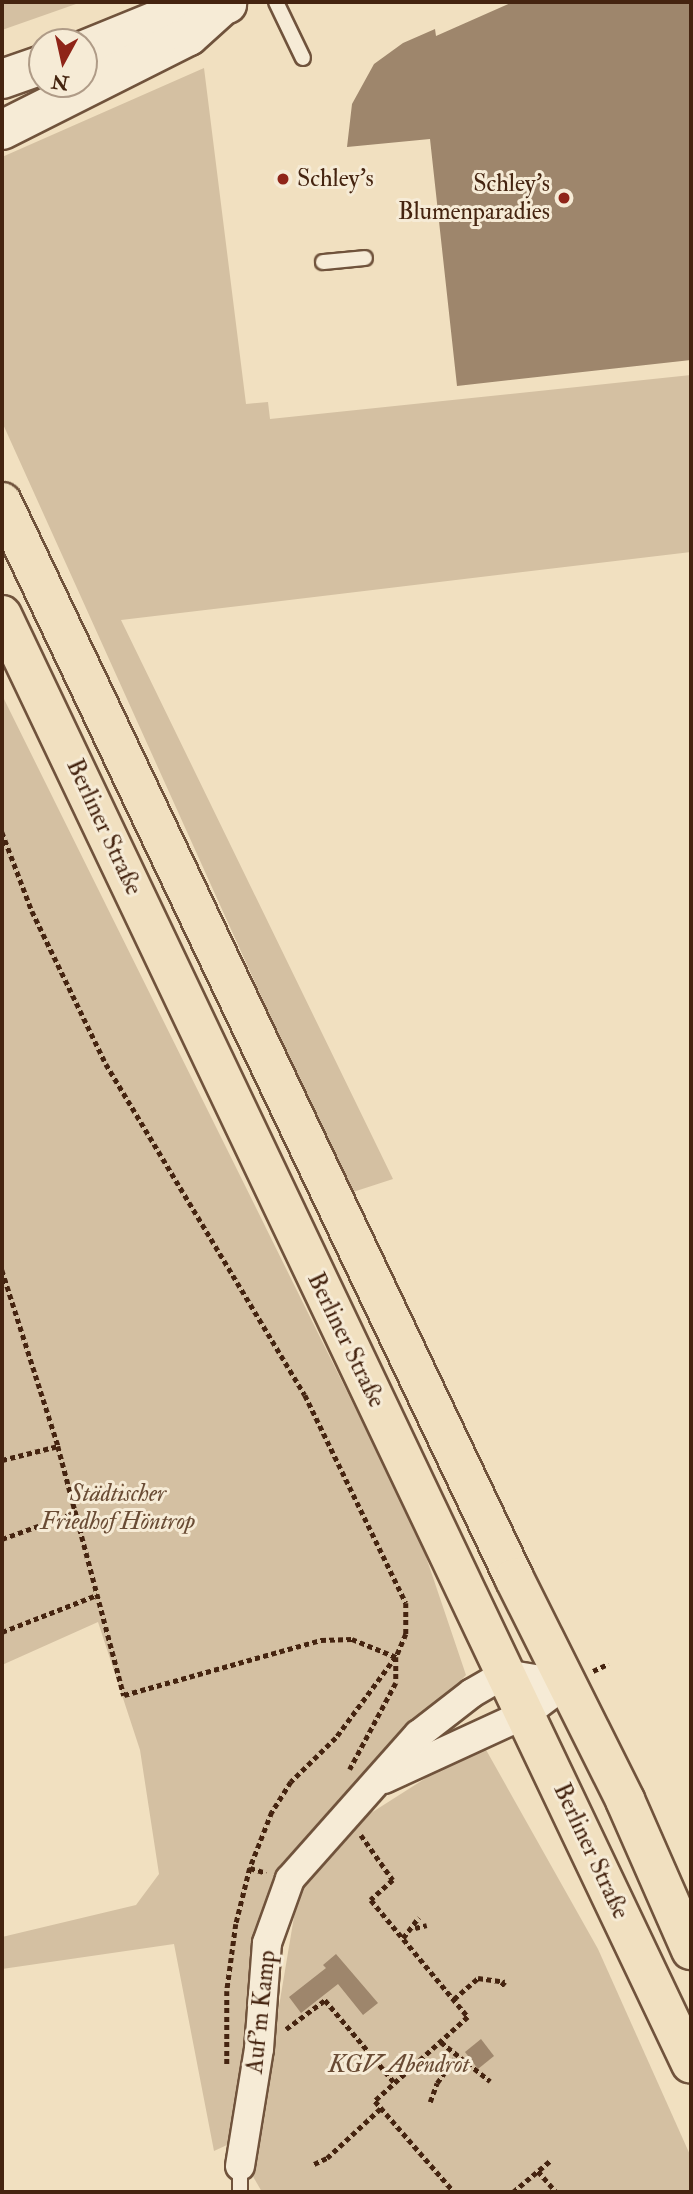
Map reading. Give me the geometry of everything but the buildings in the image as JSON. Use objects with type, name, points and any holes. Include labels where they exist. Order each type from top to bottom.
[{"type":"main road","points":[[98,44],[175,13],[226,4]]},
{"type":"main road","points":[[2,130],[189,36],[226,4]]},
{"type":"main road","points":[[2,79],[28,70]]},
{"type":"main road","name":"Berliner Straße","points":[[2,502],[565,1684],[625,1800],[691,1950]]},
{"type":"main road","name":"Berliner Straße","points":[[2,615],[691,2064]]},
{"type":"street","points":[[505,1674],[565,1684]]},
{"type":"street","name":"Auf'm Kamp","points":[[240,2179],[259,2049],[267,1943],[290,1879],[345,1813],[418,1735],[472,1693],[505,1674]]},
{"type":"street","name":"Auf'm Kamp","points":[[375,1783],[525,1714],[565,1684]]},
{"type":"lane","points":[[276,2],[303,58]]},
{"type":"lane","points":[[323,262],[365,258]]},
{"type":"path","points":[[2,832],[32,911],[106,1064],[305,1395],[406,1603],[406,1634],[396,1657],[336,1738],[291,1782],[272,1812],[250,1868],[236,1924],[227,1991],[227,2072]]},
{"type":"path","points":[[2,1270],[77,1512],[124,1695],[321,1640],[352,1639],[396,1657]]},
{"type":"path","points":[[2,1460],[58,1446]]},
{"type":"path","points":[[2,1539],[77,1512]]},
{"type":"path","points":[[2,1632],[97,1595]]},
{"type":"path","points":[[396,1657],[396,1683],[348,1774],[345,1813],[393,1880],[371,1900],[468,2017],[375,2101],[454,2192]]},
{"type":"path","points":[[415,1928],[419,1917]]},
{"type":"path","points":[[403,1938],[415,1928],[427,1925]]},
{"type":"path","points":[[454,1999],[478,1978],[505,1982],[500,1987]]},
{"type":"path","points":[[259,2049],[325,2000],[395,2083]]},
{"type":"path","points":[[441,2042],[456,2057],[490,2081]]},
{"type":"path","points":[[430,2102],[437,2084],[456,2057]]},
{"type":"path","points":[[314,2164],[327,2158],[381,2108]]},
{"type":"path","points":[[513,2192],[551,2160]]},
{"type":"path","points":[[538,2171],[556,2192]]},
{"type":"green space","points":[[2,2],[75,2],[76,4],[2,30]]},
{"type":"green space","points":[[204,68],[246,404],[268,402],[270,419],[691,375],[691,552],[121,620],[393,1179],[350,1193],[2,422],[2,157]]},
{"type":"green space","name":"Städtischer Friedhof Höntrop","points":[[2,695],[420,1539],[466,1675],[280,1876],[240,2139],[214,2151],[174,1944],[2,1969],[2,1937],[136,1905],[159,1874],[140,1750],[98,1622],[2,1665]]},
{"type":"green space","name":"KGV Abendrot","points":[[485,1748],[598,1949],[691,2157],[691,2192],[262,2192],[251,2173],[300,1881],[360,1820],[440,1769]]},
{"type":"place","name":"Schley's","points":[[283,179]]},
{"type":"place","name":"Schley's Blumenparadies","points":[[564,198]]}]
